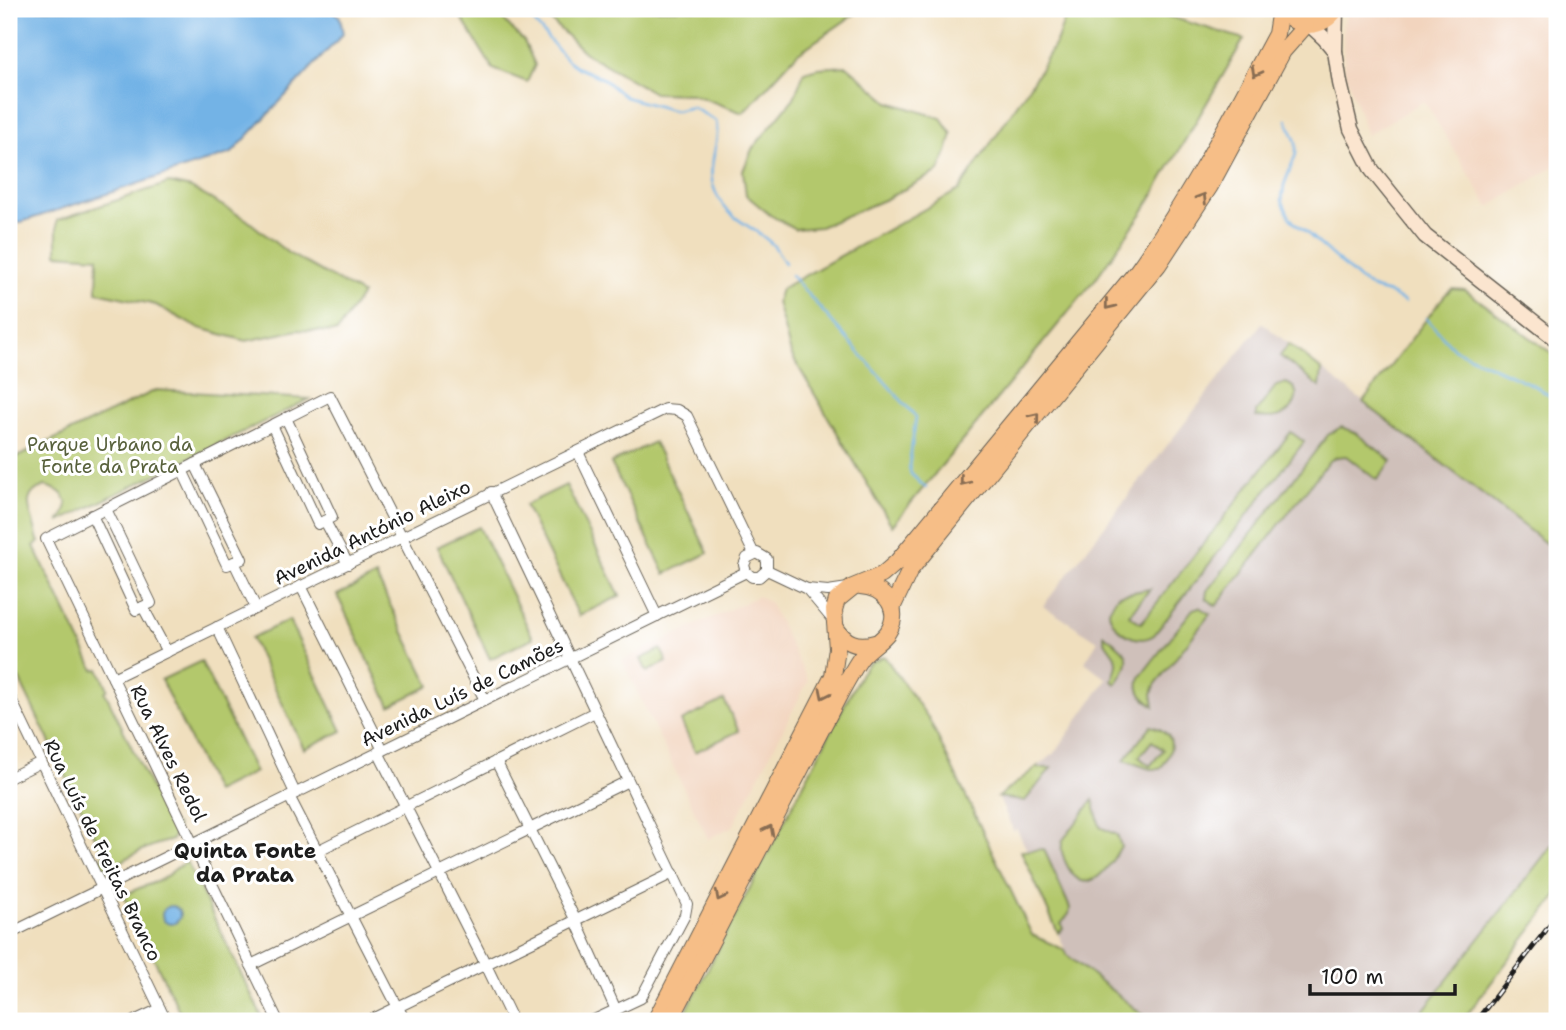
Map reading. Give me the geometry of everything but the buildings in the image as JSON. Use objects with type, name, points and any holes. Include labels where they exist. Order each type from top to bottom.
[{"type":"main road","points":[[1281,9],[1289,17],[1308,25]]},
{"type":"main road","points":[[655,1021],[833,676],[837,648],[837,600],[856,587],[882,575],[910,548],[1138,270],[1174,219],[1201,174],[1276,34],[1281,9]]},
{"type":"main road","points":[[892,608],[910,570],[1158,265],[1210,186],[1283,51],[1308,25],[1325,20],[1336,9]]},
{"type":"main road","points":[[670,1021],[838,697],[863,655],[887,635],[892,625],[892,608],[888,599],[880,591],[870,587],[856,587]]},
{"type":"main road","points":[[835,624],[848,642],[857,645],[875,643]]},
{"type":"street","points":[[1336,9],[1335,51],[1351,129],[1372,170],[1425,236],[1557,340]]},
{"type":"street","points":[[1308,25],[1324,37],[1335,51]]},
{"type":"street","points":[[106,509],[151,603],[136,610],[92,515],[330,396],[485,700]]},
{"type":"street","name":"Avenida António Aleixo","points":[[113,678],[646,417],[671,409],[687,416],[754,554]]},
{"type":"street","points":[[272,425],[318,524],[325,521],[332,517],[286,418]]},
{"type":"street","points":[[578,452],[657,616]]},
{"type":"street","points":[[182,470],[227,565],[242,559],[195,464]]},
{"type":"street","points":[[491,492],[687,904],[685,915],[641,998],[592,1021]]},
{"type":"street","name":"Rua Alves Redol","points":[[92,515],[46,539],[278,1021]]},
{"type":"street","points":[[325,521],[348,564]]},
{"type":"street","points":[[754,554],[761,554],[767,559],[767,570],[759,577],[752,577],[746,572],[745,561],[754,554]]},
{"type":"street","points":[[234,562],[256,608]]},
{"type":"street","points":[[767,570],[807,589],[828,591],[856,587]]},
{"type":"street","name":"Avenida Luís de Camões","points":[[9,934],[746,572]]},
{"type":"street","points":[[301,586],[513,1021]]},
{"type":"street","points":[[807,589],[835,624]]},
{"type":"street","points":[[143,607],[167,652]]},
{"type":"street","points":[[217,627],[317,851],[405,1021]]},
{"type":"street","name":"Rua Luís de Freitas Branco","points":[[9,695],[166,1021]]},
{"type":"street","points":[[317,851],[595,712]]},
{"type":"street","points":[[496,761],[576,921],[616,1010]]},
{"type":"street","points":[[9,778],[41,762]]},
{"type":"street","points":[[251,965],[628,781]]},
{"type":"street","points":[[369,1021],[673,873]]},
{"type":"street","points":[[134,1021],[160,1009]]},
{"type":"shaded area","points":[[1348,9],[1535,9],[1557,43],[1557,165],[1489,207],[1424,101],[1367,135],[1344,68],[1343,24]]},
{"type":"shaded area","points":[[1262,323],[1557,552],[1557,839],[1415,1021],[1151,1021],[1068,956],[1021,851],[1027,850],[1016,828],[1014,832],[998,796],[1054,754],[1107,679],[1085,662],[1098,641],[1043,606]]},
{"type":"shaded area","points":[[758,596],[770,603],[808,681],[733,826],[708,839],[622,660]]},
{"type":"green space","points":[[456,9],[493,9],[524,41],[535,65],[527,82],[493,69]]},
{"type":"green space","points":[[545,9],[862,9],[797,54],[743,113],[692,94],[654,93],[584,52],[543,13]]},
{"type":"green space","points":[[1068,9],[1144,9],[1244,39],[1145,209],[1094,281],[892,526],[791,354],[777,302],[781,289],[959,190],[1037,75],[1057,40]]},
{"type":"green space","points":[[847,66],[889,102],[941,118],[952,134],[947,152],[939,171],[886,199],[820,227],[795,229],[770,215],[746,195],[743,171],[752,149],[794,98],[804,72]]},
{"type":"green space","points":[[169,183],[191,188],[246,219],[288,253],[362,294],[337,332],[298,330],[246,341],[196,327],[156,305],[97,292],[98,257],[57,254],[57,220]]},
{"type":"green space","points":[[1452,289],[1465,290],[1557,357],[1557,552],[1363,402]]},
{"type":"green space","points":[[1289,344],[1322,370],[1320,387],[1280,356]]},
{"type":"green space","points":[[1286,383],[1295,389],[1296,393],[1292,407],[1278,417],[1256,417],[1256,412],[1276,386]]},
{"type":"green space","name":"Parque Urbano da Fonte da Prata","points":[[156,390],[310,399],[59,522],[67,504],[58,491],[45,486],[32,494],[29,500],[39,542],[34,546],[94,670],[99,669],[108,689],[105,692],[169,825],[176,824],[177,829],[172,840],[138,852],[109,871],[104,870],[99,862],[104,855],[9,658],[9,461]]},
{"type":"green space","points":[[1341,427],[1354,432],[1392,461],[1377,480],[1346,456],[1329,461],[1216,606],[1206,598],[1207,591],[1328,435]]},
{"type":"green space","points":[[1291,432],[1304,442],[1154,635],[1140,639],[1119,629],[1109,610],[1118,595],[1150,589],[1129,615],[1141,623]]},
{"type":"green space","points":[[654,442],[708,553],[665,574],[611,463]]},
{"type":"green space","points":[[566,485],[620,596],[579,616],[525,505]]},
{"type":"green space","points":[[479,527],[533,638],[490,659],[437,547]]},
{"type":"green space","points":[[376,576],[430,686],[390,706],[337,595]]},
{"type":"green space","points":[[1199,607],[1210,614],[1155,685],[1152,694],[1154,706],[1141,694],[1140,677],[1193,609]]},
{"type":"green space","points":[[289,620],[342,731],[304,749],[251,638]]},
{"type":"green space","points":[[1104,635],[1119,646],[1126,656],[1126,667],[1116,684],[1112,681],[1117,662],[1104,640]]},
{"type":"green space","points":[[661,649],[667,662],[647,672],[641,659]]},
{"type":"green space","points":[[884,656],[929,719],[1032,935],[1065,950],[1068,956],[1151,1021],[681,1021],[861,673],[869,663]]},
{"type":"green space","points":[[201,661],[255,772],[215,792],[161,680]]},
{"type":"green space","points":[[724,700],[739,731],[695,752],[681,721]]},
{"type":"green space","points":[[1151,726],[1166,733],[1169,738],[1171,743],[1168,756],[1160,769],[1150,769],[1124,760]],"holes":[[[1152,741],[1163,750],[1150,766],[1139,757]]]},
{"type":"green space","points":[[1038,766],[1051,768],[1025,801],[998,797]]},
{"type":"green space","points":[[1093,800],[1100,827],[1117,835],[1121,846],[1102,873],[1087,882],[1079,880],[1072,873],[1064,858],[1062,846],[1063,840]]},
{"type":"green space","points":[[1557,839],[1557,896],[1462,1021],[1415,1021]]},
{"type":"green space","points":[[1044,849],[1070,908],[1061,924],[1063,929],[1058,933],[1021,851]]},
{"type":"green space","points":[[187,862],[264,1021],[184,1021],[124,896],[160,880]]},
{"type":"water","points":[[9,9],[331,9],[340,17],[343,34],[232,153],[9,226]]},
{"type":"water","points":[[171,906],[177,909],[180,915],[177,921],[171,924],[165,921],[162,915],[165,909]]},
{"type":"waterway","points":[[528,9],[534,22],[567,60],[602,78],[625,97],[675,111],[692,107],[716,121],[717,137],[712,177],[718,197],[731,214],[773,245],[785,263]]},
{"type":"waterway","points":[[1287,120],[1296,142],[1296,154],[1284,185],[1282,200],[1290,218],[1360,280],[1405,302]]},
{"type":"waterway","points":[[791,275],[916,417],[909,466],[911,474],[926,488]]},
{"type":"waterway","points":[[1426,318],[1454,349],[1537,387],[1557,401]]},
{"type":"railway","points":[[1476,1021],[1557,916]]},
{"type":"district","name":"Quinta Fonte da Prata","points":[[245,863]]}]
